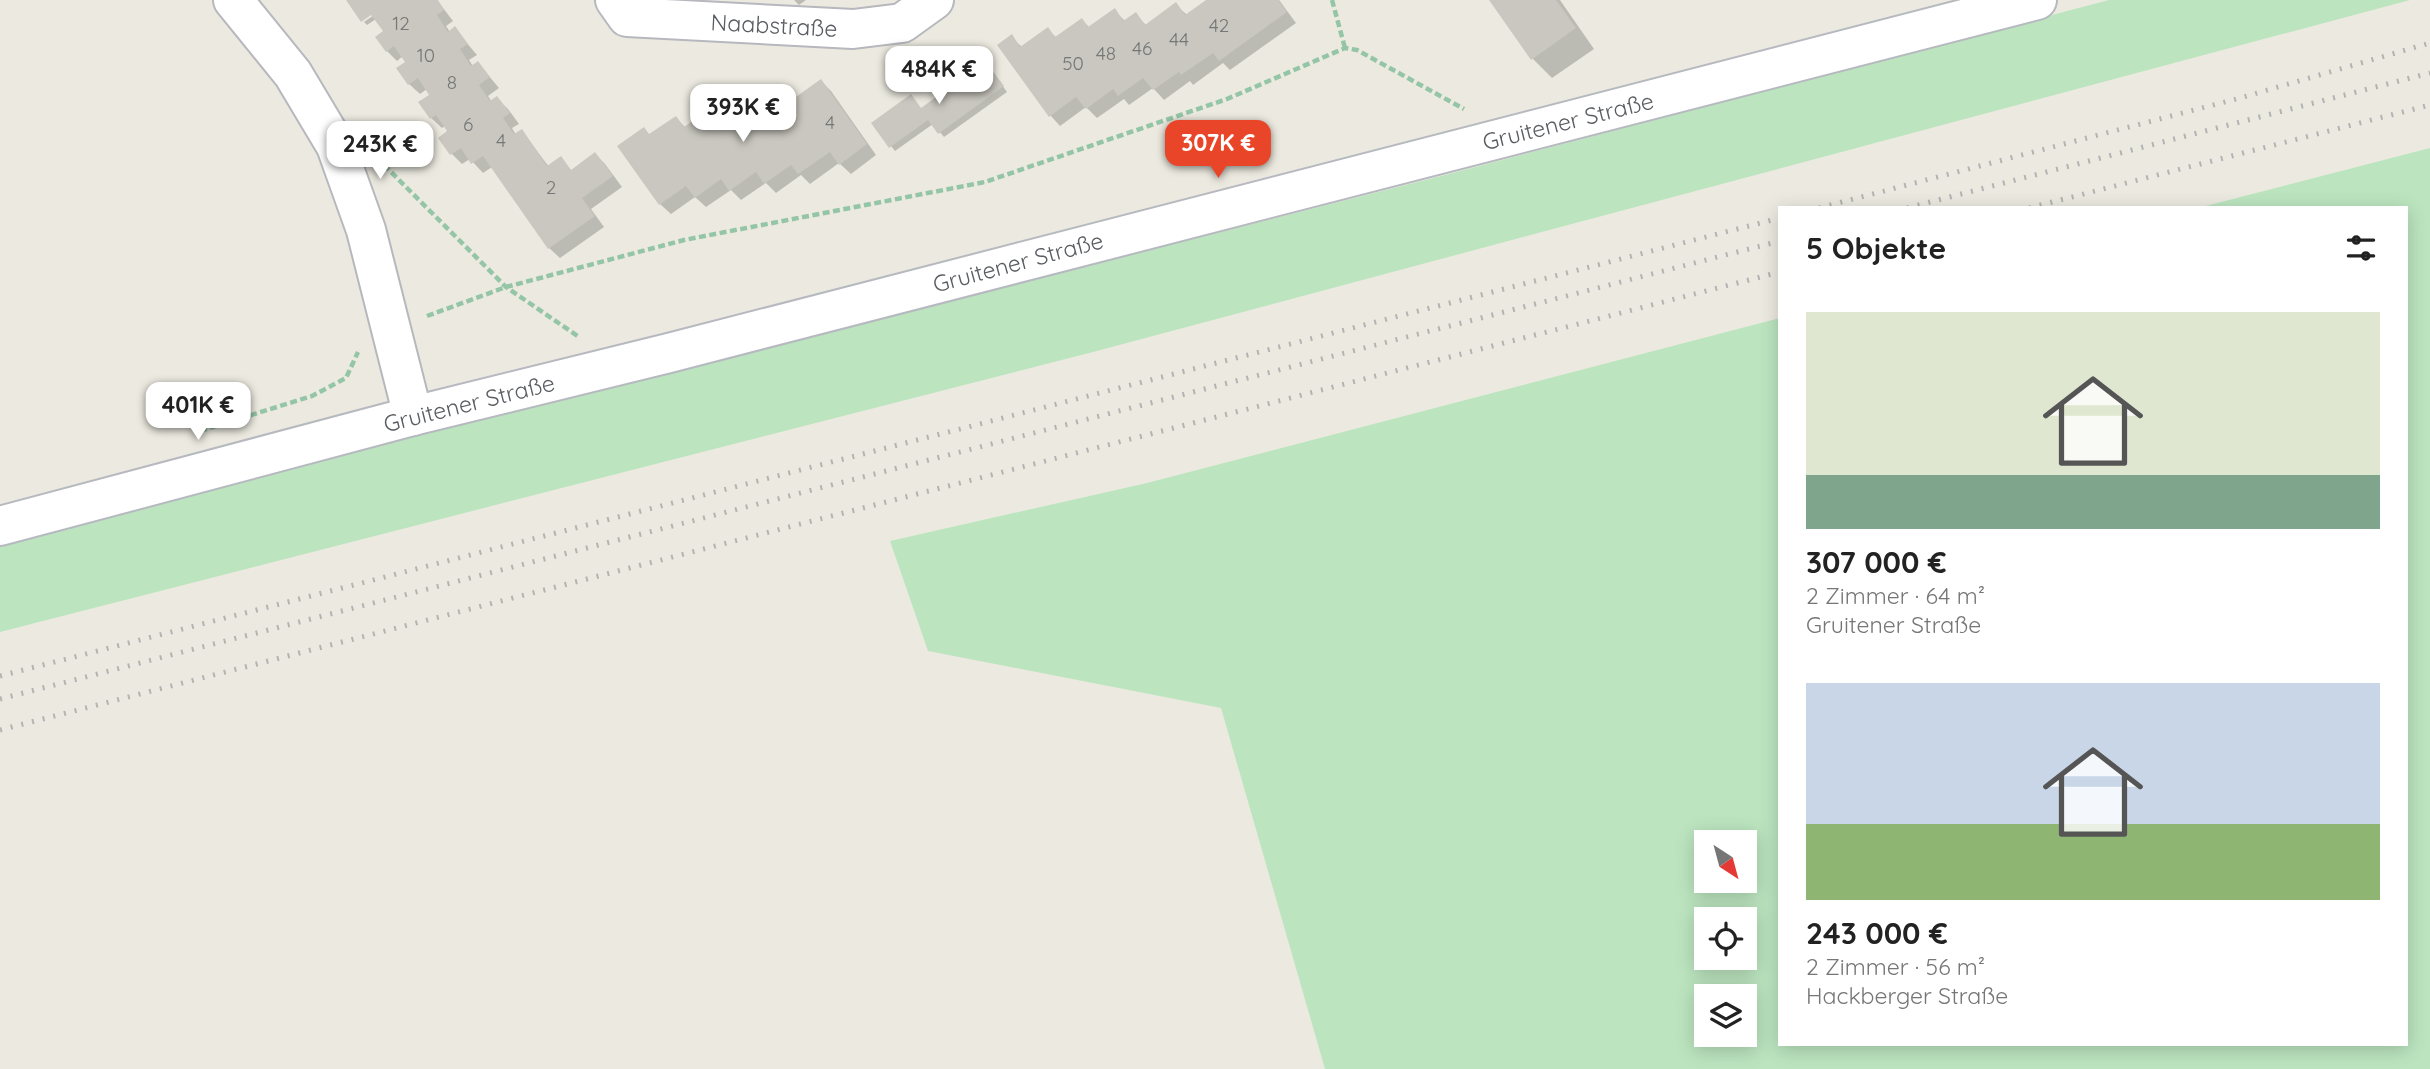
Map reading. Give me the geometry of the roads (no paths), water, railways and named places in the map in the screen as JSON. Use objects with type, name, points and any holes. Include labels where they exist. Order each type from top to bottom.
[{"type":"main road","name":"Naabstraße","points":[[615,0],[627,17],[853,29],[902,23],[934,0]]},
{"type":"main road","name":"Gruitener Straße","points":[[0,526],[413,416],[2037,0]]},
{"type":"main road","points":[[242,3],[293,74],[336,146],[366,230],[413,416]]},
{"type":"railway","points":[[1827,206],[2240,98],[2430,43]]},
{"type":"railway","points":[[1915,206],[2430,73]]},
{"type":"railway","points":[[2037,206],[2430,105]]},
{"type":"railway","points":[[0,676],[1778,219]]},
{"type":"railway","points":[[0,699],[1778,242]]},
{"type":"railway","points":[[0,730],[1778,273]]}]
